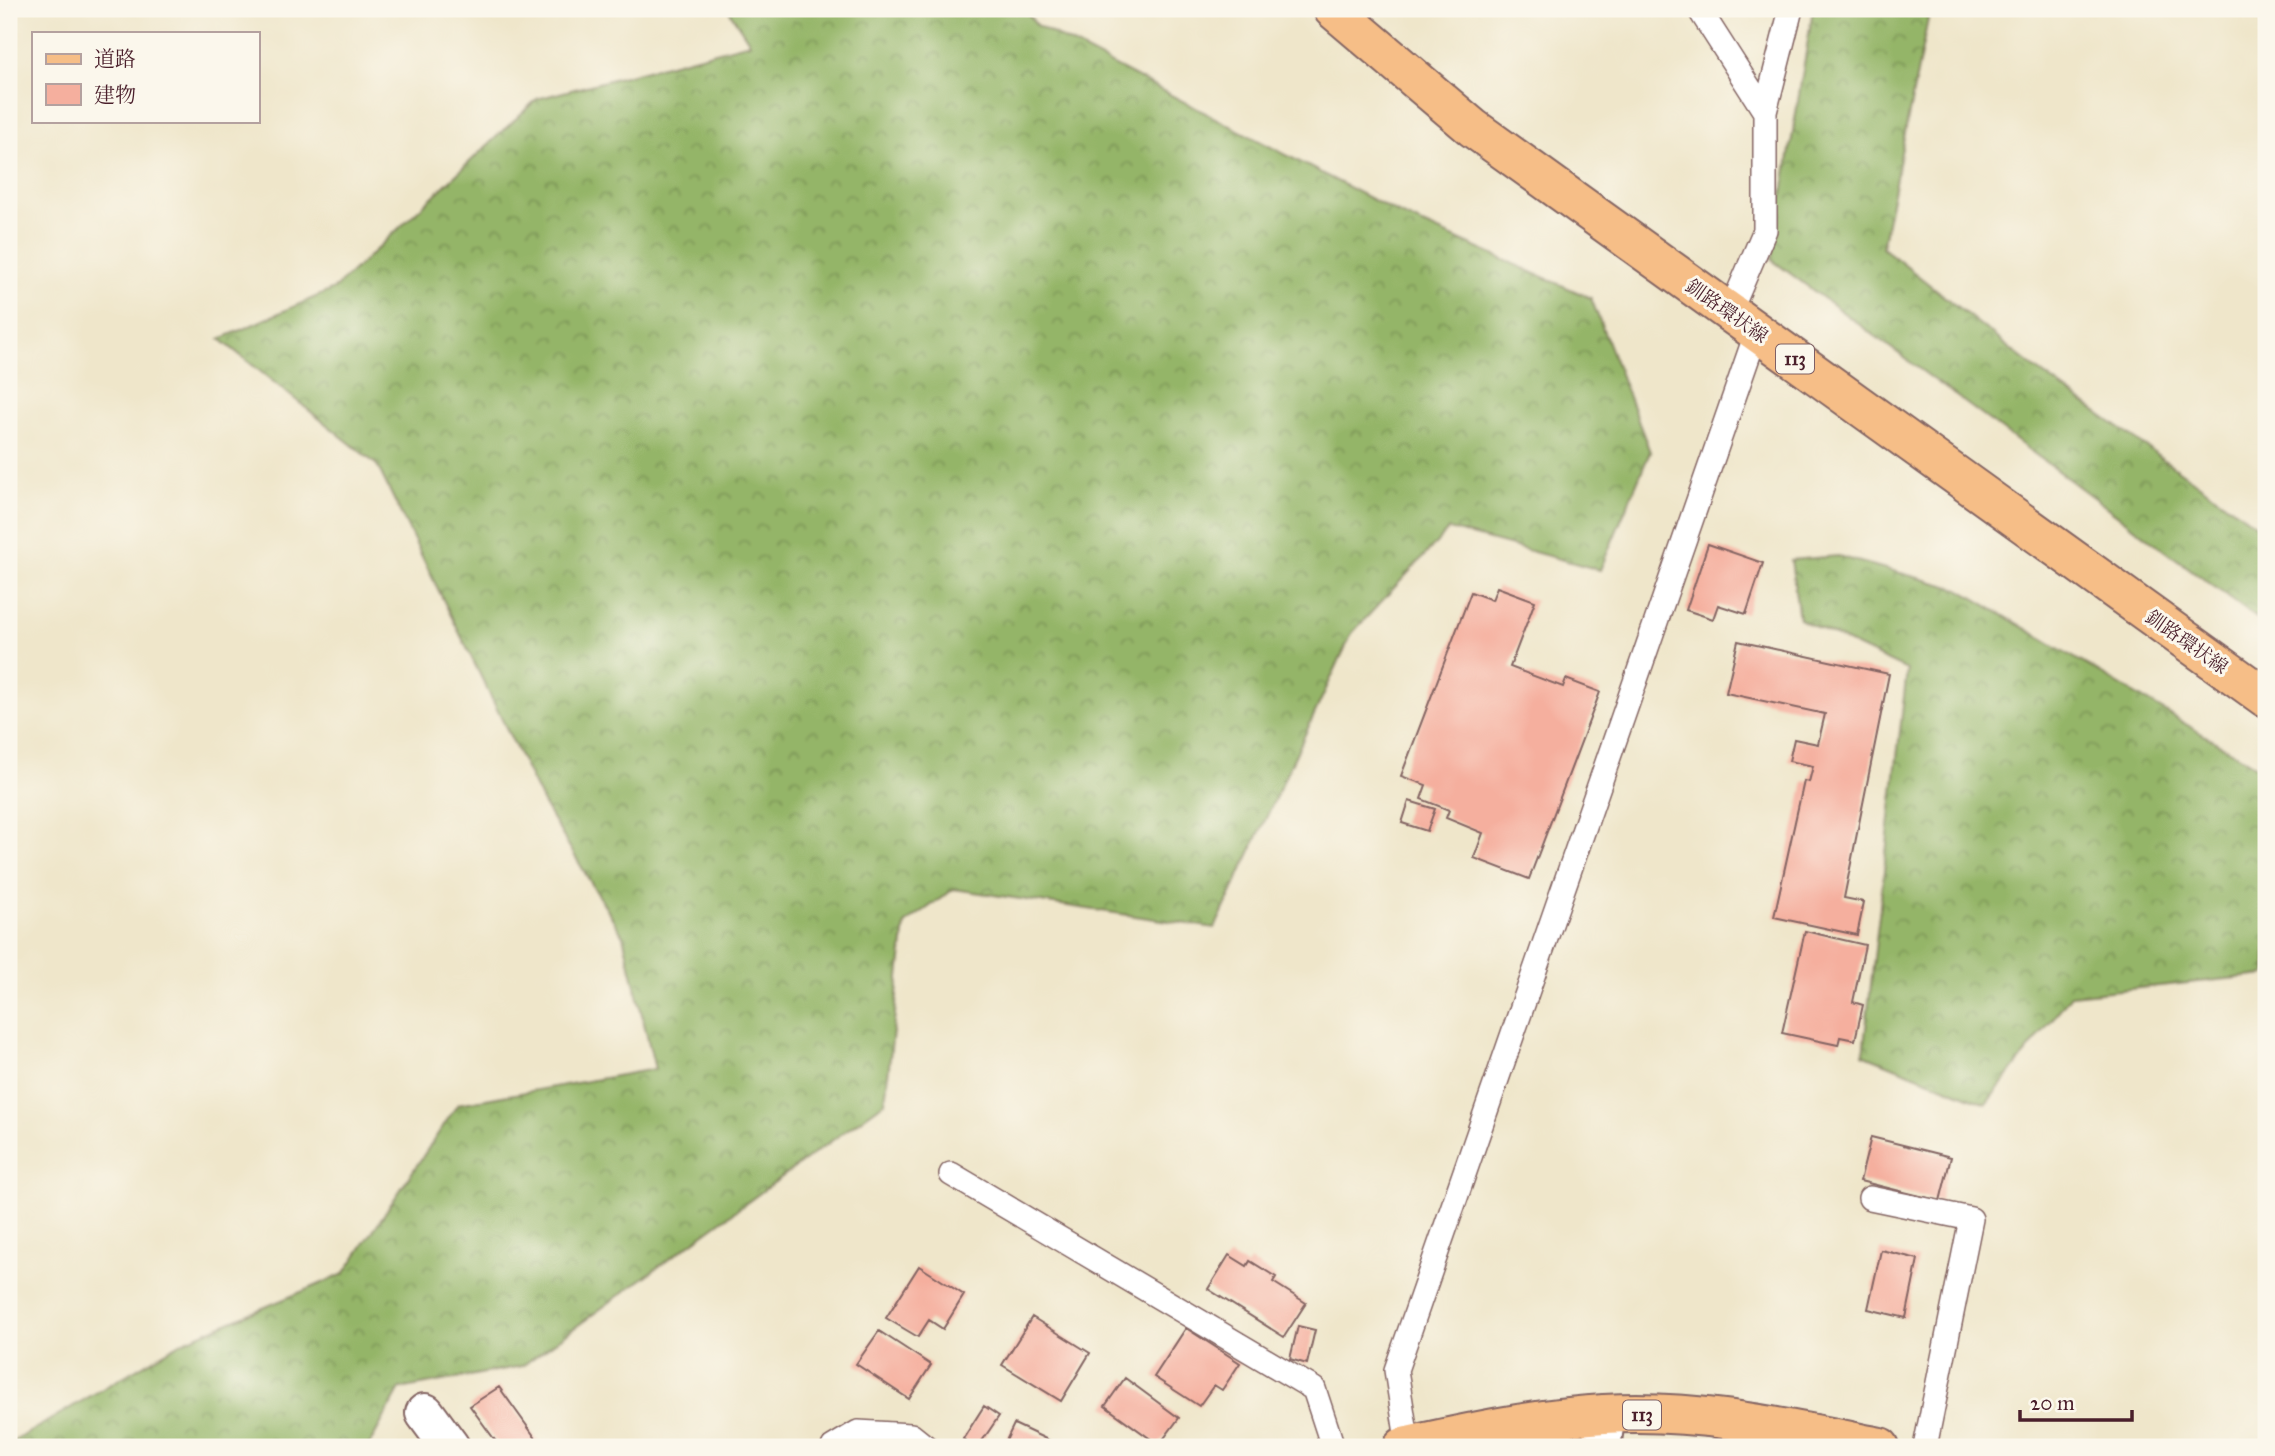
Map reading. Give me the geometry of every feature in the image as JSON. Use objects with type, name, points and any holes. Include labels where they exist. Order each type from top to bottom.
[{"type":"main road","name":"釧路環状線","points":[[1334,9],[1473,128],[2266,698]]},
{"type":"main road","name":"113","points":[[1406,1447],[1493,1426],[1603,1431],[1682,1416],[1783,1426],[1873,1446]]},
{"type":"street","points":[[425,1413],[450,1447]]},
{"type":"lane","points":[[1699,9],[1765,112]]},
{"type":"lane","points":[[1406,1447],[1396,1370],[1744,322],[1765,230],[1765,112],[1791,9]]},
{"type":"lane","points":[[951,1174],[1314,1389],[1333,1447]]},
{"type":"lane","points":[[1870,1198],[1971,1219],[1925,1447]]},
{"type":"lane","points":[[833,1447],[858,1432],[911,1435],[926,1447]]},
{"type":"green space","points":[[728,9],[1025,9],[1036,25],[1402,215],[1591,298],[1650,452],[1600,570],[1449,529],[1352,633],[1215,928],[954,889],[905,924],[885,1102],[522,1366],[400,1389],[368,1447],[9,1447],[9,1444],[184,1341],[344,1274],[458,1104],[655,1069],[623,936],[543,803],[377,465],[220,339],[334,289],[537,99],[750,43]]},
{"type":"green space","points":[[1813,9],[1930,9],[1882,247],[2033,367],[2266,532],[2266,625],[1772,260]]},
{"type":"green space","points":[[1838,556],[1959,589],[2266,772],[2266,975],[2071,995],[1986,1104],[1863,1054],[1907,670],[1799,619],[1791,560]]},
{"type":"building","points":[[1708,544],[1763,563],[1746,614],[1718,605],[1713,619],[1686,610]]},
{"type":"building","points":[[1497,587],[1535,601],[1510,667],[1563,687],[1566,679],[1600,692],[1529,879],[1474,858],[1483,833],[1446,818],[1449,810],[1421,799],[1426,785],[1401,776],[1471,592],[1492,600]]},
{"type":"building","points":[[1738,641],[1889,674],[1844,898],[1864,902],[1857,935],[1774,917],[1804,781],[1809,782],[1813,766],[1789,761],[1794,739],[1818,744],[1825,714],[1726,693]]},
{"type":"building","points":[[1409,801],[1435,809],[1427,831],[1402,823]]},
{"type":"building","points":[[1805,931],[1865,945],[1853,1002],[1863,1005],[1855,1040],[1840,1037],[1838,1045],[1782,1033]]},
{"type":"building","points":[[1871,1137],[1951,1157],[1940,1201],[1860,1181]]},
{"type":"building","points":[[1881,1250],[1918,1259],[1906,1318],[1868,1309]]},
{"type":"building","points":[[1229,1255],[1247,1266],[1250,1261],[1276,1277],[1273,1282],[1306,1303],[1284,1337],[1208,1289]]},
{"type":"building","points":[[919,1266],[964,1295],[943,1329],[929,1320],[918,1337],[886,1318]]},
{"type":"building","points":[[1032,1317],[1090,1353],[1061,1401],[1002,1365]]},
{"type":"building","points":[[1298,1326],[1315,1330],[1307,1364],[1290,1359]]},
{"type":"building","points":[[1186,1328],[1240,1363],[1222,1390],[1214,1385],[1199,1406],[1154,1377]]},
{"type":"building","points":[[879,1331],[931,1365],[909,1399],[856,1364]]},
{"type":"building","points":[[1125,1378],[1179,1418],[1159,1445],[1105,1406]]},
{"type":"building","points":[[499,1387],[542,1447],[500,1447],[470,1406]]},
{"type":"building","points":[[984,1406],[999,1416],[978,1447],[975,1447],[963,1439]]},
{"type":"building","points":[[1014,1424],[1063,1447],[1003,1447]]}]
